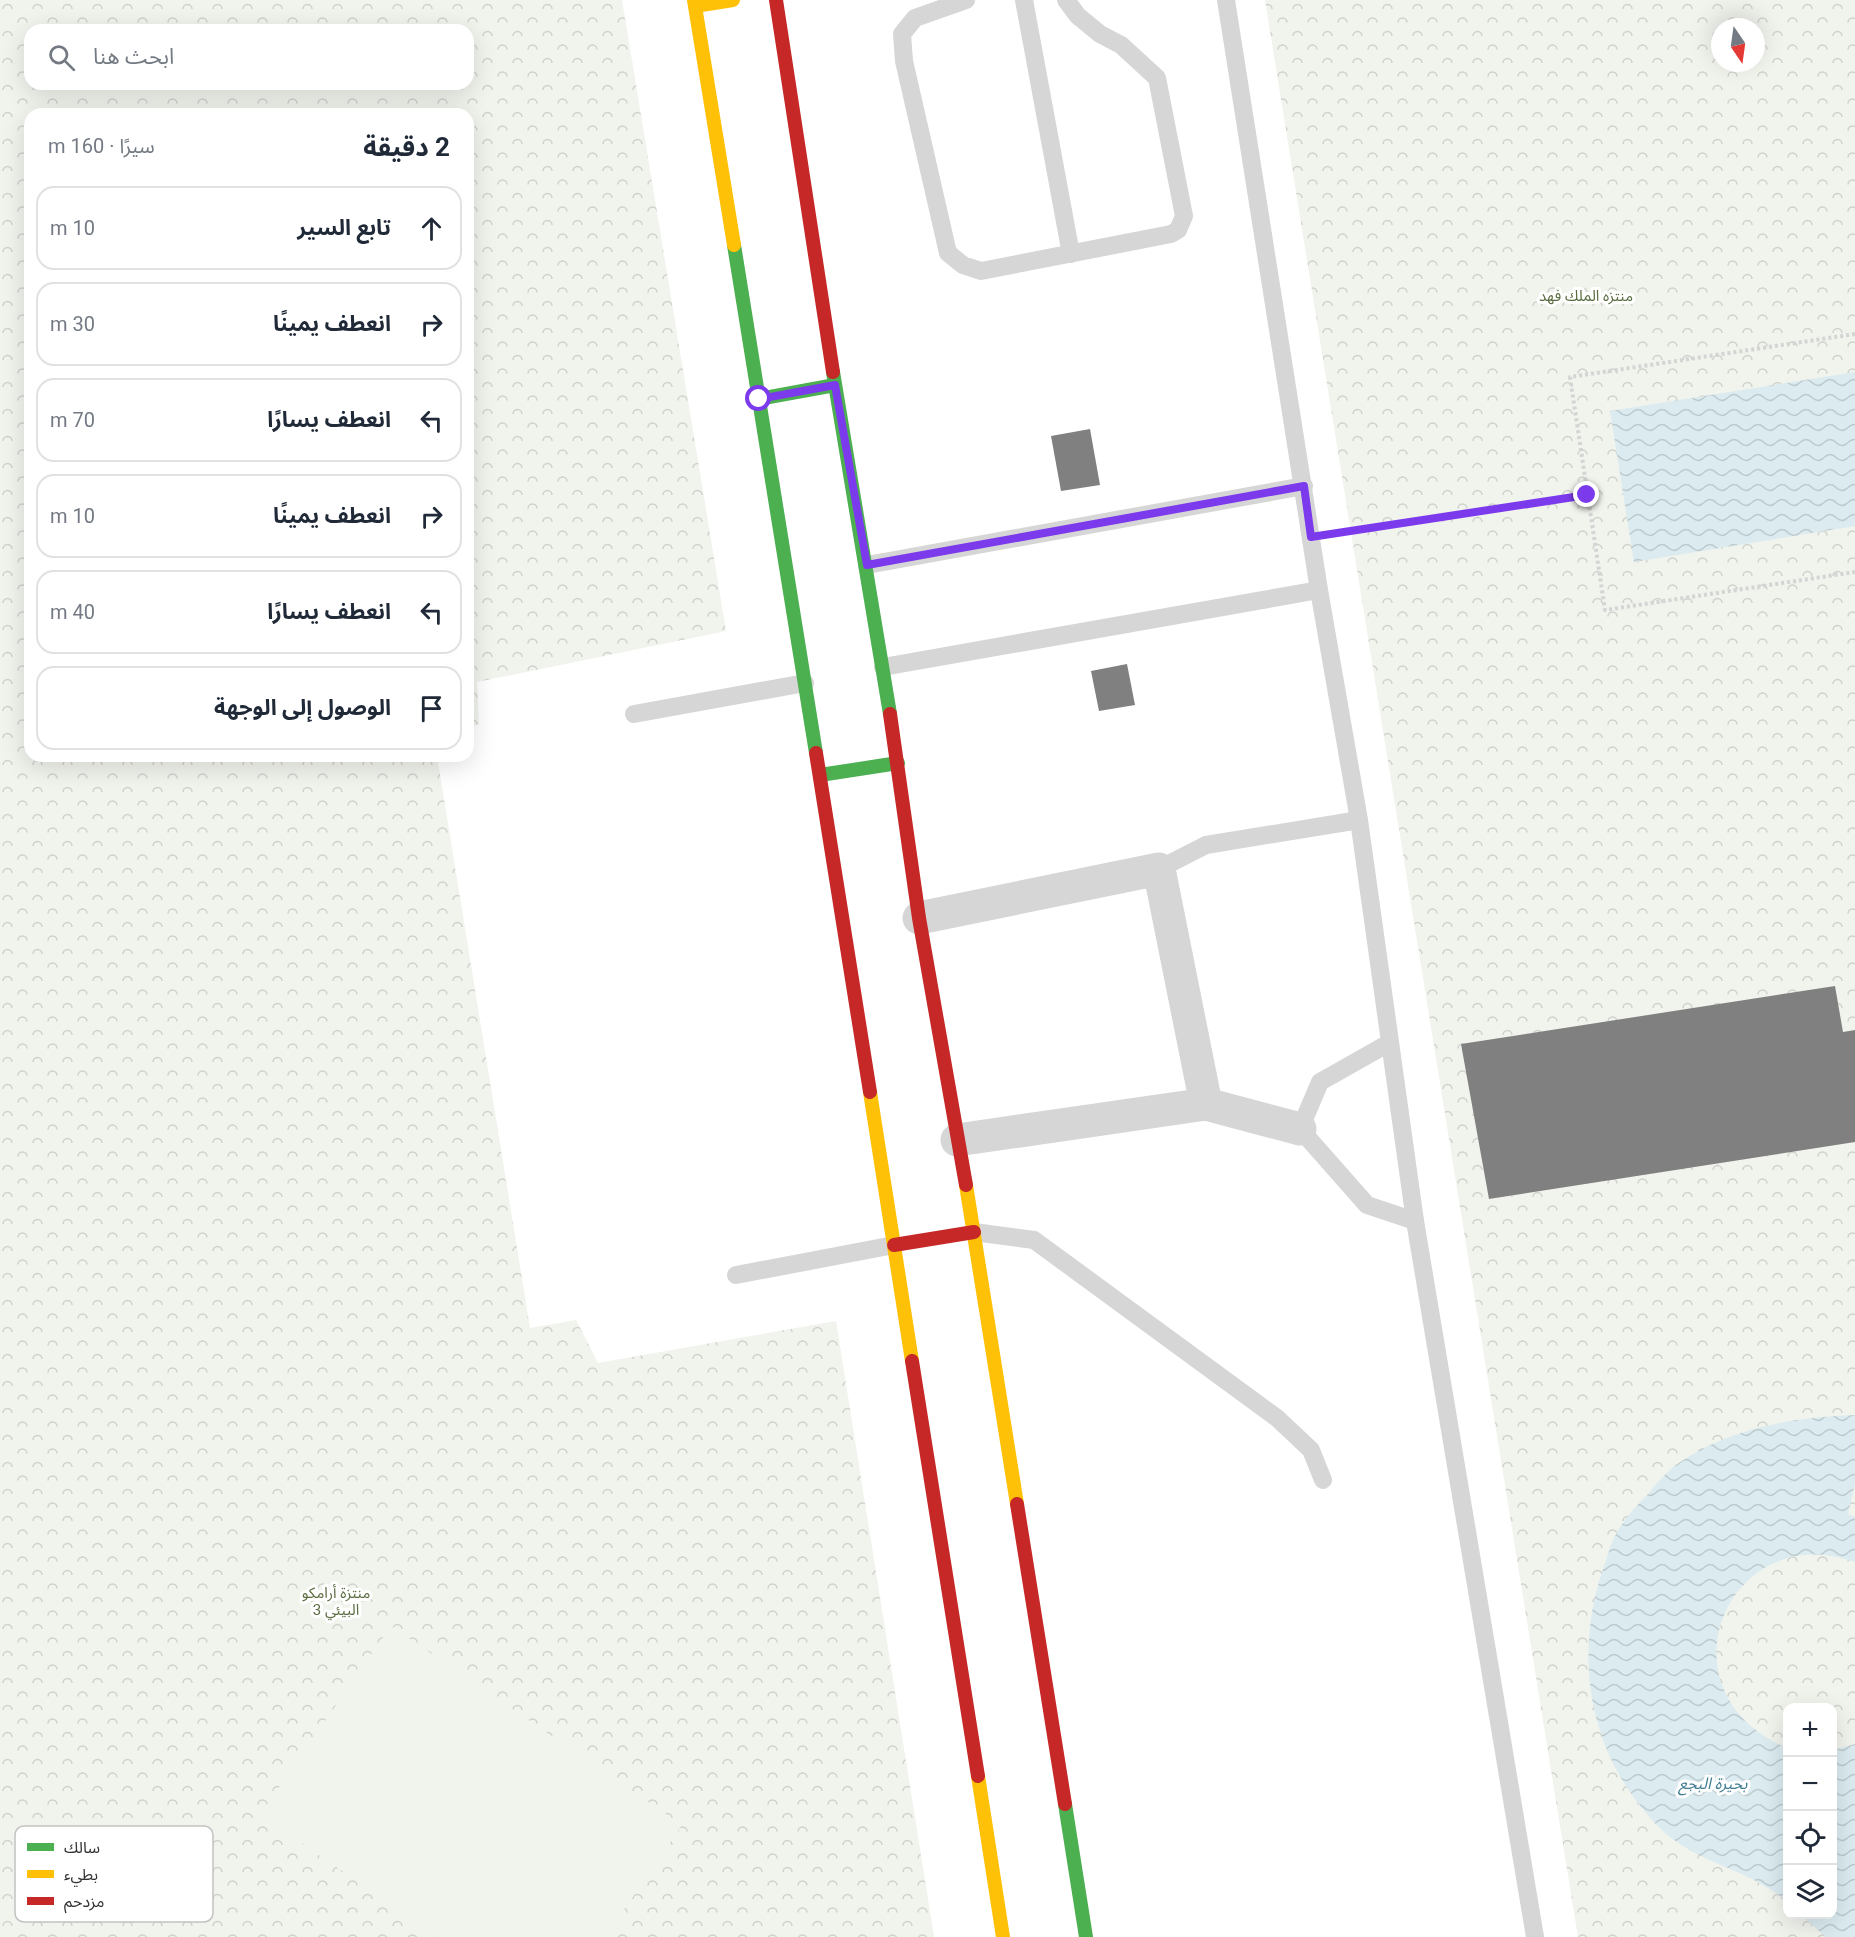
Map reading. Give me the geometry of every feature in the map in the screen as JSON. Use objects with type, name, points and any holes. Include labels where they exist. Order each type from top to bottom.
[{"type":"street","points":[[733,0],[694,3],[805,683],[1003,1937]]},
{"type":"street","points":[[776,0],[835,385],[867,565],[898,763],[919,918],[974,1232],[1086,1937]]},
{"type":"street","points":[[759,399],[835,385]]},
{"type":"street","points":[[819,775],[898,763]]},
{"type":"street","points":[[919,918],[1159,869],[1206,1104]]},
{"type":"street","points":[[957,1140],[1206,1104],[1300,1129]]},
{"type":"street","points":[[894,1245],[974,1232]]},
{"type":"lane","points":[[966,0],[915,18],[902,34],[904,61],[948,253],[963,265],[981,271],[1171,234],[1178,230],[1184,216],[1157,78],[1121,45],[1100,34],[1078,16],[1066,0]]},
{"type":"lane","points":[[1024,0],[1071,254]]},
{"type":"lane","points":[[1226,0],[1319,590],[1359,820],[1415,1221],[1534,1937]]},
{"type":"lane","points":[[867,565],[1304,486]]},
{"type":"lane","points":[[883,667],[1319,590]]},
{"type":"lane","points":[[633,714],[805,683]]},
{"type":"lane","points":[[1159,869],[1206,845],[1359,820]]},
{"type":"lane","points":[[1389,1043],[1320,1082],[1300,1129],[1367,1205],[1415,1221]]},
{"type":"lane","points":[[974,1232],[1034,1240],[1277,1418],[1311,1450],[1323,1480]]},
{"type":"lane","points":[[736,1275],[894,1245]]},
{"type":"path","points":[[1855,334],[1570,378],[1605,610],[1855,572]]},
{"type":"path","points":[[1311,537],[1587,495]]},
{"type":"green space","name":"منتزة أرامكو البيئي 3","points":[[0,0],[622,0],[726,631],[477,682],[479,724],[474,726],[474,108],[24,108],[24,762],[438,762],[530,1328],[576,1320],[598,1363],[836,1321],[934,1937],[0,1937]]},
{"type":"green space","name":"منتزه الملك فهد","points":[[1265,0],[1855,0],[1855,1937],[1578,1937]]},
{"type":"green space","points":[[391,1626],[682,1825],[605,1937],[439,1937],[260,1815]]},
{"type":"water","points":[[1855,372],[1855,526],[1634,562],[1610,411]]},
{"type":"water","name":"بحيرة البجع","points":[[1855,1415],[1855,1484],[1848,1514],[1855,1517],[1855,1562],[1810,1554],[1772,1564],[1743,1586],[1724,1616],[1716,1652],[1723,1688],[1746,1722],[1783,1745],[1783,1899],[1774,1891],[1744,1875],[1683,1846],[1661,1829],[1638,1803],[1620,1777],[1606,1748],[1591,1689],[1588,1658],[1595,1596],[1612,1543],[1630,1513],[1661,1479],[1685,1459],[1724,1439],[1767,1426],[1811,1418]]},
{"type":"water","points":[[1855,1744],[1855,1937],[1826,1937],[1806,1919],[1837,1919],[1837,1749]]},
{"type":"building","points":[[1090,429],[1100,485],[1061,491],[1051,436]]},
{"type":"building","points":[[1127,664],[1135,705],[1099,711],[1091,671]]},
{"type":"building","points":[[1835,986],[1843,1032],[1855,1030],[1855,1142],[1489,1199],[1461,1044]]},
{"type":"traffic: fast","points":[[734,245],[816,753]]},
{"type":"traffic: fast","points":[[833,372],[890,714]]},
{"type":"traffic: fast","points":[[759,399],[835,385]]},
{"type":"traffic: fast","points":[[820,775],[898,763]]},
{"type":"traffic: fast","points":[[1065,1804],[1086,1937]]},
{"type":"traffic: slow","points":[[694,0],[734,245]]},
{"type":"traffic: slow","points":[[695,6],[733,0]]},
{"type":"traffic: slow","points":[[870,1092],[912,1361]]},
{"type":"traffic: slow","points":[[966,1185],[1017,1504]]},
{"type":"traffic: slow","points":[[978,1776],[1003,1937]]},
{"type":"traffic: jam","points":[[776,0],[833,372]]},
{"type":"traffic: jam","points":[[890,714],[919,918],[966,1185]]},
{"type":"traffic: jam","points":[[816,753],[870,1092]]},
{"type":"traffic: jam","points":[[894,1245],[974,1232]]},
{"type":"traffic: jam","points":[[912,1361],[978,1776]]},
{"type":"traffic: jam","points":[[1017,1504],[1065,1804]]},
{"type":"route","points":[[759,399],[835,385],[867,565],[1304,486],[1311,537],[1587,495]]}]
